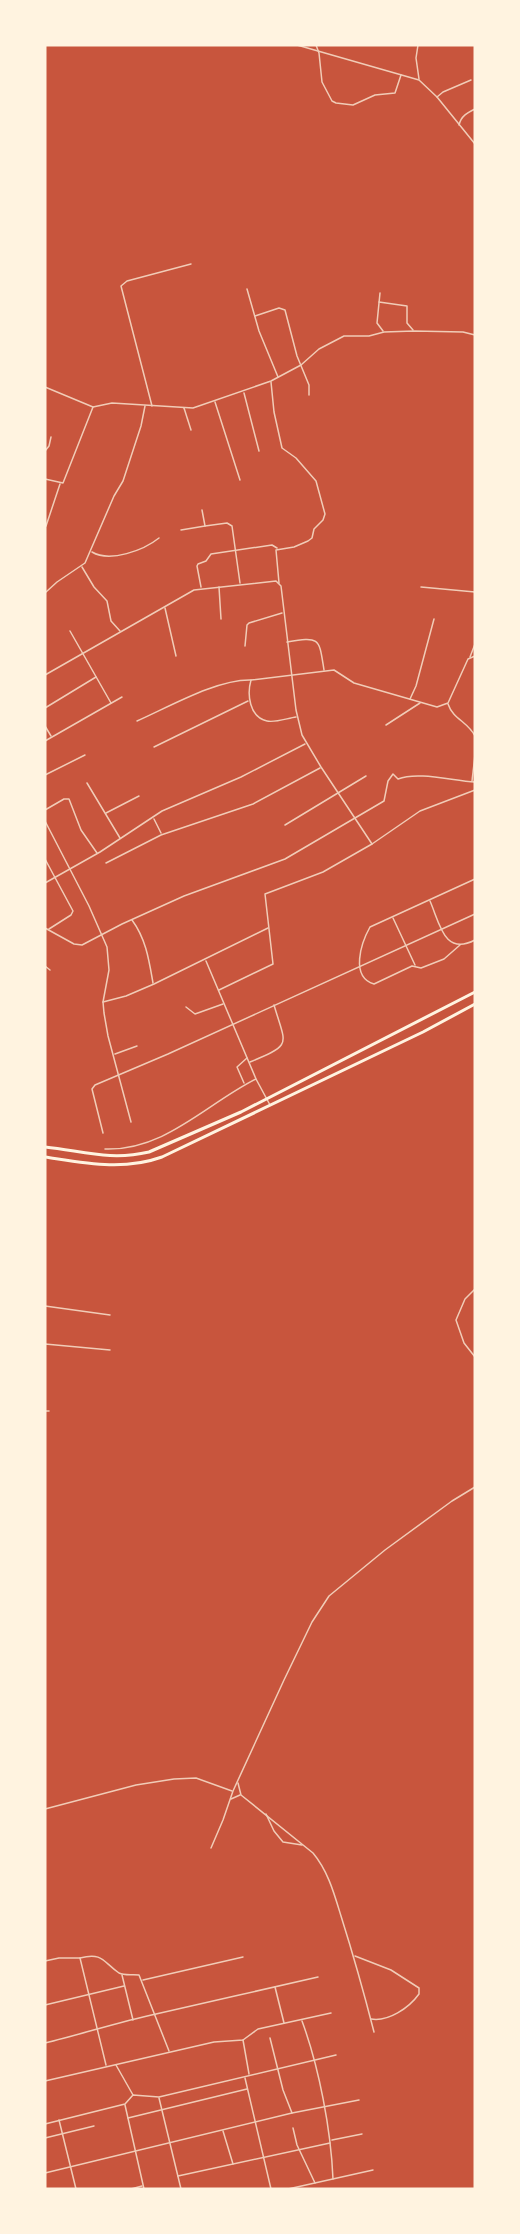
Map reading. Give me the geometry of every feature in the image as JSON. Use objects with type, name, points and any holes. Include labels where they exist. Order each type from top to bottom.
[{"type":"main road","points":[[45,1147],[106,1157],[133,1156],[149,1152],[221,1121],[475,992]]},
{"type":"main road","points":[[45,1157],[112,1166],[149,1162],[423,1032],[475,1004]]},
{"type":"street","points":[[297,45],[419,80],[475,144]]},
{"type":"street","points":[[316,45],[320,53],[322,82],[332,101],[340,105],[353,105],[375,95],[395,93],[402,74]]},
{"type":"street","points":[[418,45],[416,58],[419,80]]},
{"type":"street","points":[[437,98],[440,93],[471,80]]},
{"type":"street","points":[[459,126],[460,119],[475,109]]},
{"type":"street","points":[[152,407],[121,286],[127,281],[191,264]]},
{"type":"street","points":[[247,290],[279,378]]},
{"type":"street","points":[[380,293],[377,324],[384,332]]},
{"type":"street","points":[[379,302],[407,306],[406,323],[414,330]]},
{"type":"street","points":[[255,316],[279,308],[285,310],[309,385],[309,395]]},
{"type":"street","points":[[45,387],[93,407],[112,403],[193,408],[279,378],[301,365],[319,349],[340,338],[356,334],[374,335],[414,330],[463,332],[475,335]]},
{"type":"street","points":[[271,381],[274,412],[282,448],[296,458],[316,481],[325,514],[323,520],[314,529],[312,538],[285,550],[277,549]]},
{"type":"street","points":[[244,392],[253,419],[259,451]]},
{"type":"street","points":[[214,402],[240,480]]},
{"type":"street","points":[[46,592],[57,582],[82,567],[91,551],[114,496],[123,481],[146,406]]},
{"type":"street","points":[[46,526],[61,483],[64,482],[93,407]]},
{"type":"street","points":[[184,408],[191,430]]},
{"type":"street","points":[[45,450],[49,446],[51,437]]},
{"type":"street","points":[[45,479],[61,483]]},
{"type":"street","points":[[202,510],[205,526]]},
{"type":"street","points":[[181,530],[230,524],[233,528],[240,584]]},
{"type":"street","points":[[91,551],[103,556],[134,552],[159,538]]},
{"type":"street","points":[[202,588],[198,564],[207,561],[211,554],[275,545],[297,717],[306,743],[372,844]]},
{"type":"street","points":[[82,567],[94,587],[107,601],[111,621],[120,632]]},
{"type":"street","points":[[45,675],[188,593],[219,586],[274,580],[279,583]]},
{"type":"street","points":[[219,586],[221,619]]},
{"type":"street","points":[[421,587],[475,592]]},
{"type":"street","points":[[165,607],[176,656]]},
{"type":"street","points":[[245,646],[249,623],[284,613]]},
{"type":"street","points":[[409,699],[416,686],[435,619]]},
{"type":"street","points":[[70,631],[112,704]]},
{"type":"street","points":[[286,642],[312,639],[317,641],[320,645],[324,670]]},
{"type":"street","points":[[475,644],[448,704],[451,712],[467,724],[475,736]]},
{"type":"street","points":[[470,657],[475,656]]},
{"type":"street","points":[[137,721],[218,685],[235,680],[291,676],[324,670],[334,670],[354,683],[421,703],[438,707],[448,704]]},
{"type":"street","points":[[45,708],[96,677]]},
{"type":"street","points":[[251,680],[249,701],[259,716],[266,721],[297,717]]},
{"type":"street","points":[[45,741],[122,697]]},
{"type":"street","points":[[154,747],[249,701]]},
{"type":"street","points":[[386,725],[421,703]]},
{"type":"street","points":[[45,726],[51,737]]},
{"type":"street","points":[[45,883],[97,854],[162,811],[241,777],[306,743]]},
{"type":"street","points":[[45,775],[85,755]]},
{"type":"street","points":[[45,859],[73,908],[73,912],[46,929],[78,946],[184,896],[285,859],[386,799],[388,781],[393,774],[398,779],[406,776],[420,776],[473,782],[475,755]]},
{"type":"street","points":[[106,863],[161,835],[253,804],[321,767]]},
{"type":"street","points":[[285,825],[366,776]]},
{"type":"street","points":[[87,783],[120,839]]},
{"type":"street","points":[[219,990],[273,964],[265,894],[323,872],[372,844],[420,811],[475,790]]},
{"type":"street","points":[[105,813],[139,796]]},
{"type":"street","points":[[45,810],[64,799],[69,799],[81,830],[97,854]]},
{"type":"street","points":[[154,818],[161,835]]},
{"type":"street","points":[[45,821],[103,935],[109,960],[103,1002],[108,1036],[131,1122]]},
{"type":"street","points":[[475,879],[368,930],[359,965],[361,975],[372,984],[416,966],[421,968],[444,959],[460,945],[475,940]]},
{"type":"street","points":[[430,900],[443,934],[453,944],[460,945]]},
{"type":"street","points":[[103,1133],[93,1087],[475,914]]},
{"type":"street","points":[[393,917],[416,966]]},
{"type":"street","points":[[131,920],[138,928],[148,954],[154,984]]},
{"type":"street","points":[[103,1002],[126,996],[154,984],[268,928]]},
{"type":"street","points":[[206,960],[256,1079],[270,1106]]},
{"type":"street","points":[[45,966],[50,970]]},
{"type":"street","points":[[186,1007],[198,1014],[224,1003]]},
{"type":"street","points":[[249,1062],[275,1052],[283,1046],[284,1032],[274,1005]]},
{"type":"street","points":[[114,1055],[137,1046]]},
{"type":"street","points":[[45,1055],[45,1080]]},
{"type":"street","points":[[244,1085],[237,1067],[248,1058]]},
{"type":"street","points":[[105,1149],[130,1148],[165,1136],[195,1118],[218,1100],[256,1079]]},
{"type":"street","points":[[475,1289],[465,1299],[456,1320],[464,1343],[475,1357]]},
{"type":"street","points":[[45,1306],[110,1314]]},
{"type":"street","points":[[45,1344],[110,1350]]},
{"type":"street","points":[[211,1848],[231,1799],[232,1791],[238,1783],[312,1622],[329,1596],[385,1550],[475,1487]]},
{"type":"street","points":[[45,1809],[136,1785],[174,1779],[196,1778],[232,1791]]},
{"type":"street","points":[[238,1783],[241,1795],[266,1813],[320,1862],[328,1877],[354,1956],[374,2032]]},
{"type":"street","points":[[231,1799],[241,1795]]},
{"type":"street","points":[[266,1813],[274,1831],[283,1842],[303,1845]]},
{"type":"street","points":[[354,1956],[392,1970],[418,1988],[419,1994],[415,2000],[396,2013],[379,2020],[371,2019]]},
{"type":"street","points":[[45,1961],[59,1958],[101,1957],[122,1974],[136,1974],[142,1980],[170,2052]]},
{"type":"street","points":[[142,1980],[243,1957]]},
{"type":"street","points":[[80,1958],[106,2066]]},
{"type":"street","points":[[122,1974],[133,2020]]},
{"type":"street","points":[[45,2043],[155,2014],[203,2005],[318,1977]]},
{"type":"street","points":[[45,2005],[124,1986]]},
{"type":"street","points":[[275,1986],[285,2024]]},
{"type":"street","points":[[45,2081],[214,2042],[243,2040],[258,2029],[331,2013]]},
{"type":"street","points":[[302,2020],[332,2142],[333,2179]]},
{"type":"street","points":[[270,2038],[283,2090],[292,2113]]},
{"type":"street","points":[[243,2040],[250,2076]]},
{"type":"street","points":[[133,2094],[159,2097],[336,2055]]},
{"type":"street","points":[[116,2064],[133,2094]]},
{"type":"street","points":[[244,2077],[271,2189]]},
{"type":"street","points":[[128,2118],[247,2089]]},
{"type":"street","points":[[45,2124],[125,2104],[133,2094]]},
{"type":"street","points":[[159,2097],[181,2189]]},
{"type":"street","points":[[45,2173],[292,2113],[359,2100]]},
{"type":"street","points":[[125,2104],[144,2189]]},
{"type":"street","points":[[59,2120],[76,2189]]},
{"type":"street","points":[[45,2138],[94,2126]]},
{"type":"street","points":[[293,2128],[300,2150],[316,2184]]},
{"type":"street","points":[[223,2130],[234,2165]]},
{"type":"street","points":[[178,2176],[300,2150],[362,2134]]},
{"type":"street","points":[[288,2189],[373,2170]]},
{"type":"street","points":[[131,2189],[143,2185]]}]
